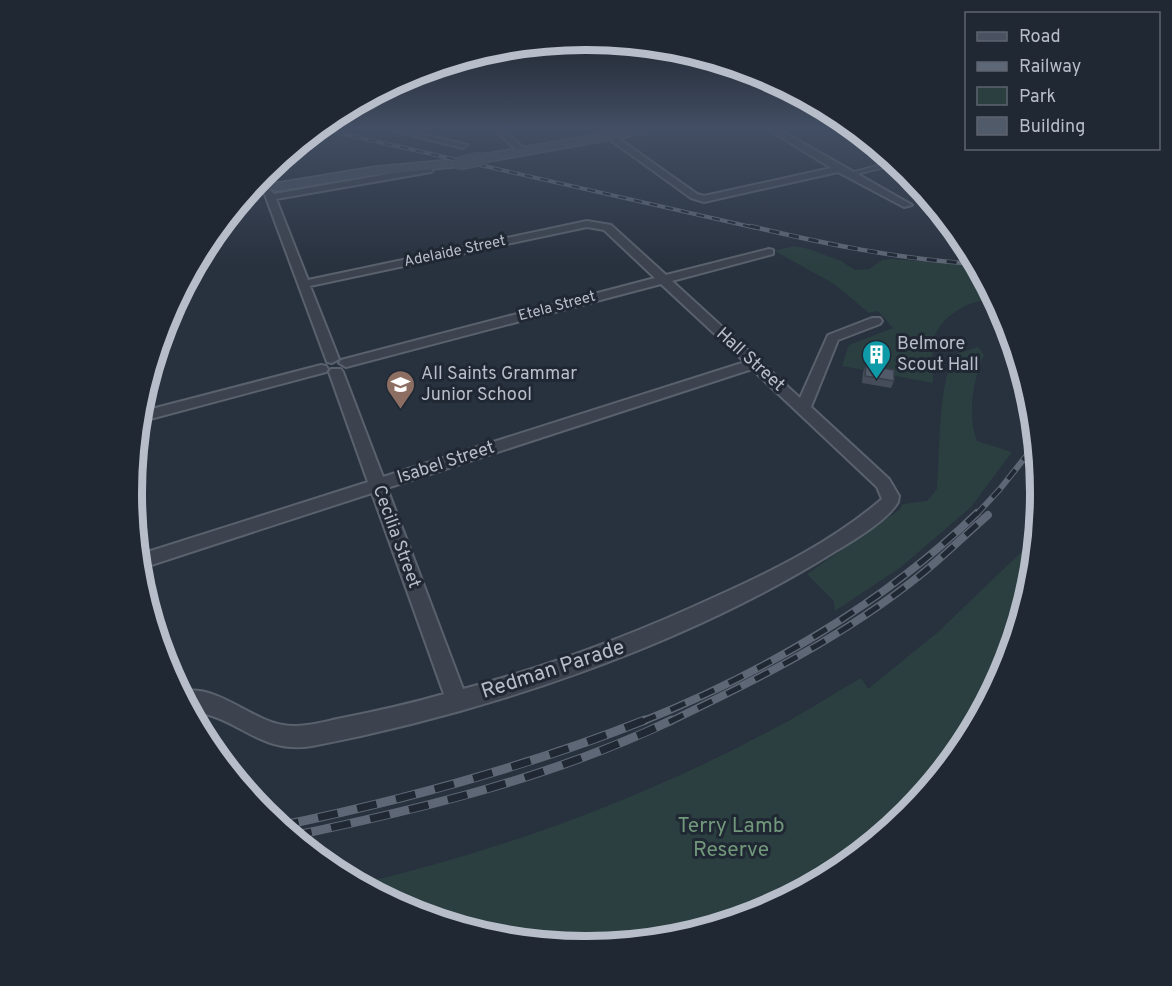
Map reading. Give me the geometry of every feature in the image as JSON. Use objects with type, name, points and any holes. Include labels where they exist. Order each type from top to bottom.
[{"type":"main road","points":[[265,188],[348,175]]},
{"type":"street","points":[[265,188],[383,175]]},
{"type":"street","points":[[664,175],[694,196],[713,198],[816,175]]},
{"type":"street","points":[[851,175],[907,205]]},
{"type":"street","name":"Cecilia Street","points":[[265,188],[334,366],[457,701]]},
{"type":"street","name":"Adelaide Street","points":[[303,284],[587,224],[607,227]]},
{"type":"street","name":"Hall Street","points":[[607,227],[883,483],[891,496]]},
{"type":"street","name":"Etela Street","points":[[150,414],[769,252]]},
{"type":"street","points":[[803,408],[833,338],[876,321]]},
{"type":"street","name":"Isabel Street","points":[[147,559],[754,364]]},
{"type":"street","name":"Redman Parade","points":[[195,701],[207,702],[233,712],[267,733],[294,738],[386,720],[560,671],[631,644],[715,607],[817,554],[883,508],[890,502],[891,496]]},
{"type":"green space","points":[[764,245],[778,250],[794,246],[809,249],[841,261],[855,270],[869,269],[882,260],[892,259],[966,265],[985,300],[958,310],[937,330],[932,355],[933,383],[842,366],[849,345],[893,328],[878,311],[869,313],[834,284]]},
{"type":"green space","points":[[978,347],[984,355],[974,386],[972,409],[977,441],[1012,452],[971,507],[901,567],[835,611],[834,601],[807,574],[899,510],[903,504],[927,501],[937,489],[943,398],[950,365],[956,354]]},
{"type":"green space","name":"Terry Lamb Reserve","points":[[1026,547],[1014,608],[996,663],[970,715],[938,763],[900,807],[856,845],[808,877],[756,903],[701,921],[644,933],[615,936],[557,936],[499,928],[443,913],[416,903],[371,881],[520,838],[572,820],[675,777],[786,722],[861,678],[868,689],[938,632]]},
{"type":"building","points":[[866,365],[894,370],[894,381],[865,376]]},
{"type":"railway","points":[[524,175],[756,228]]},
{"type":"railway","points":[[750,226],[862,250],[965,263]]},
{"type":"railway","points":[[976,515],[1028,454]]},
{"type":"railway","points":[[641,722],[732,681],[819,633],[902,577],[977,513]]},
{"type":"railway","points":[[669,722],[798,656],[860,619],[919,576],[988,515]]},
{"type":"railway","points":[[291,823],[464,781],[555,753],[645,720]]},
{"type":"railway","points":[[303,834],[438,802],[533,775],[627,740],[672,720]]},
{"type":"place","name":"Belmore Scout Hall","points":[[876,380]]},
{"type":"place","name":"All Saints Grammar Junior School","points":[[400,410]]}]
